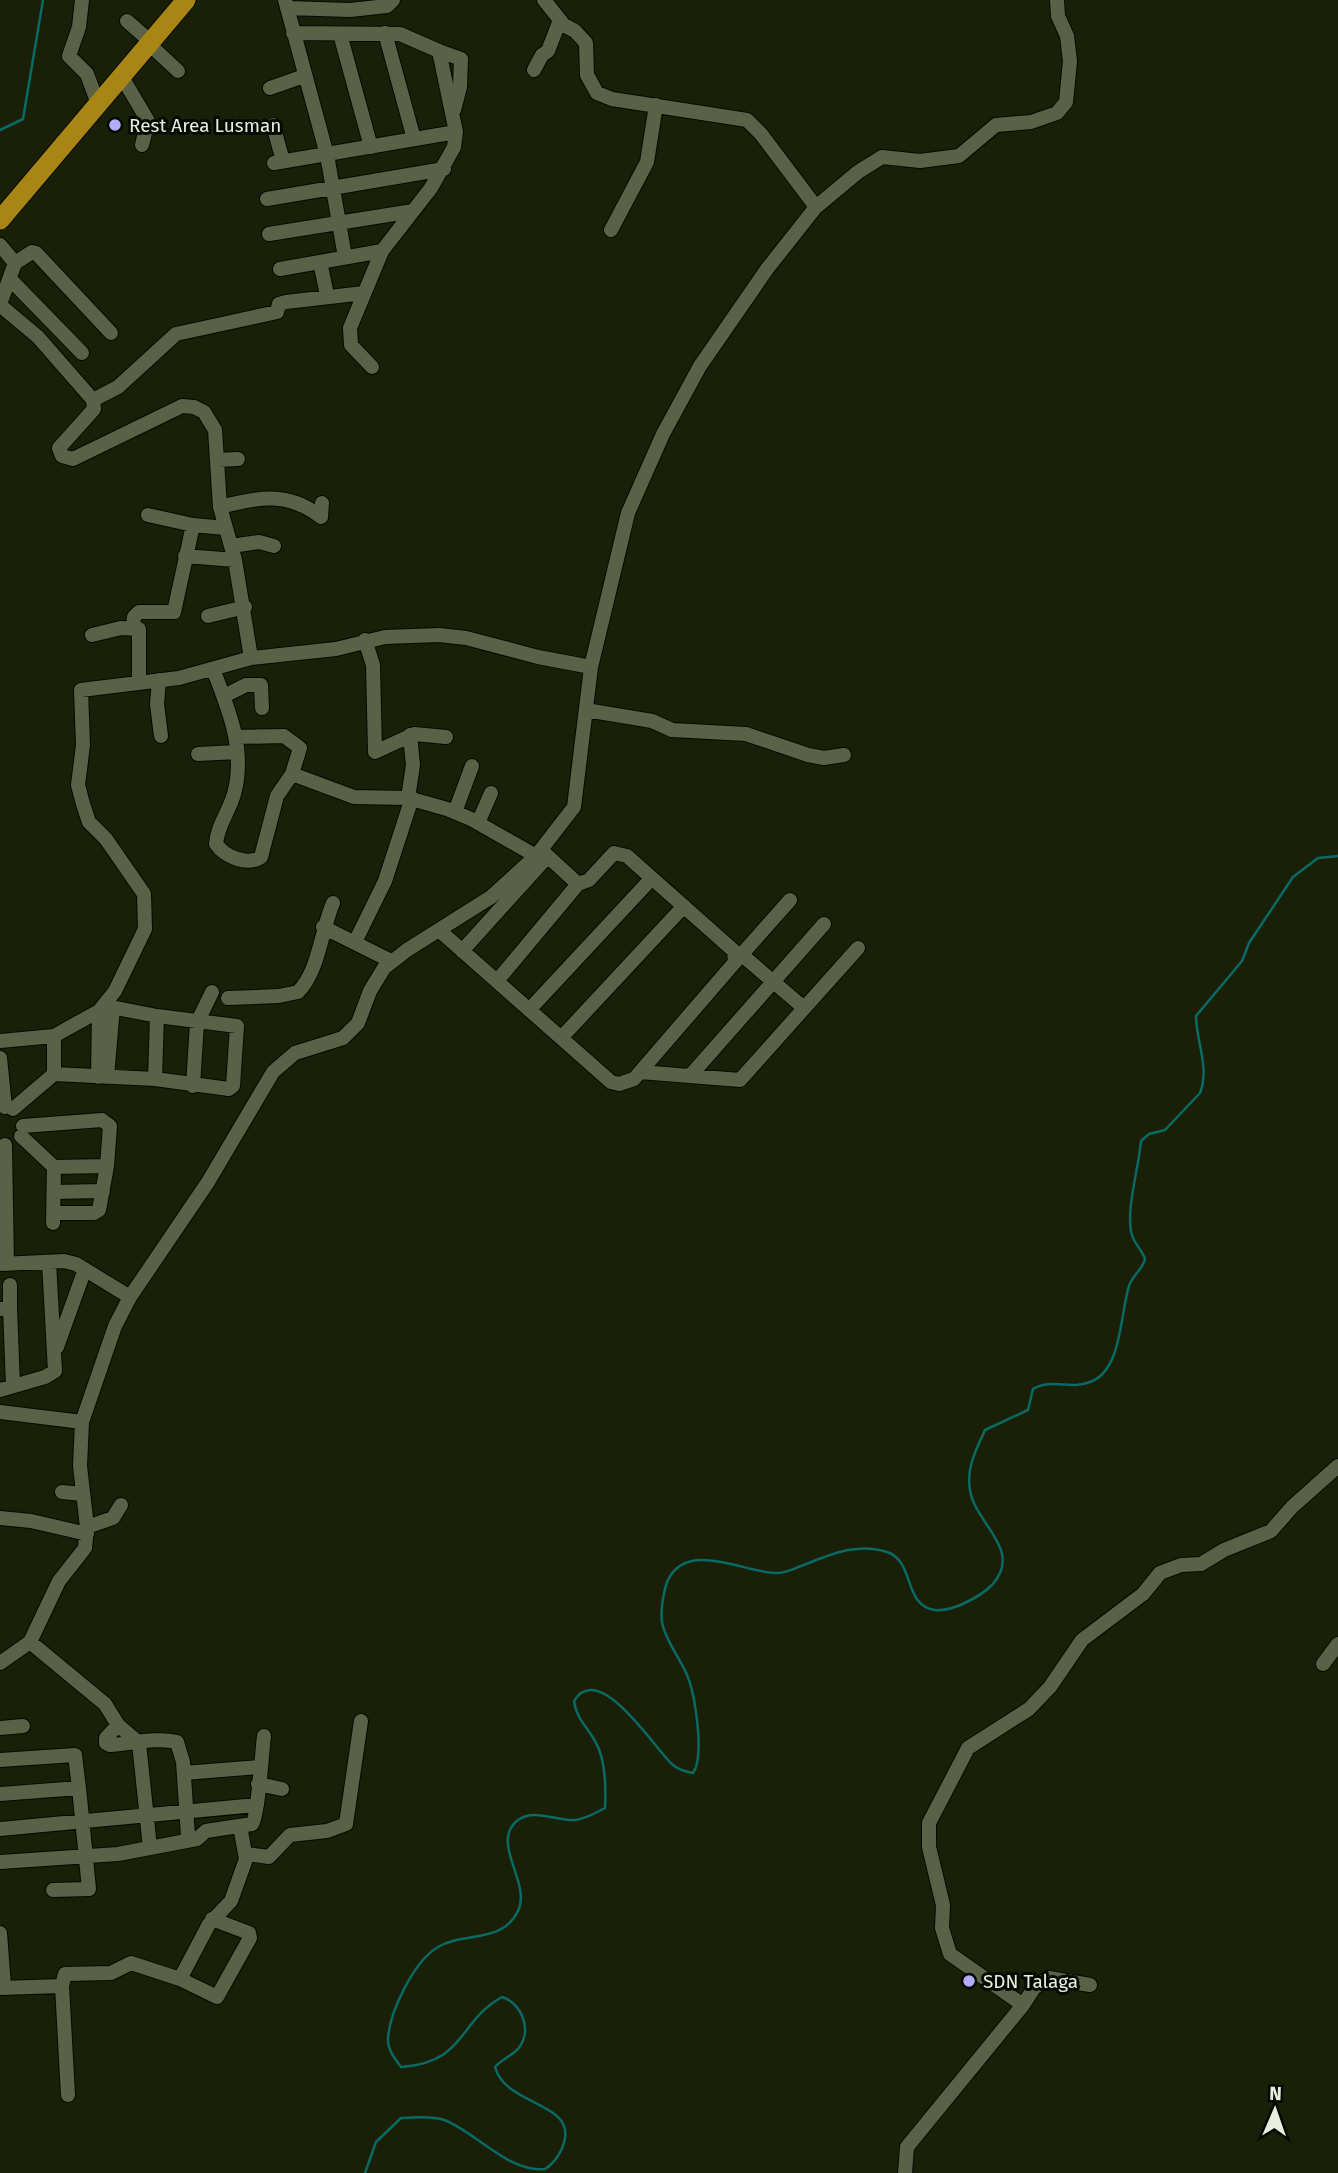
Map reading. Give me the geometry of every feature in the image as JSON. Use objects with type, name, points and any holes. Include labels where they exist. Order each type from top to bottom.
[{"type":"highway","points":[[0,220],[186,0]]},
{"type":"street","points":[[82,0],[79,27],[69,56],[88,74],[98,104]]},
{"type":"street","points":[[345,257],[327,155],[286,4],[387,6],[393,0]]},
{"type":"street","points":[[544,0],[560,20],[586,43],[587,75],[597,93],[752,123],[817,207]]},
{"type":"street","points":[[462,951],[541,854],[574,807],[590,667],[628,513],[675,410],[700,366],[747,298],[817,207],[858,172],[882,158],[944,160],[973,147],[996,125],[1031,122],[1057,113],[1066,102],[1070,61],[1067,36],[1058,16],[1057,0]]},
{"type":"street","points":[[534,70],[542,55],[548,51],[560,20]]},
{"type":"street","points":[[127,21],[178,71]]},
{"type":"street","points":[[293,33],[401,34],[439,51],[456,132],[454,147],[444,169],[382,251],[364,293],[349,337],[351,345],[372,368]]},
{"type":"street","points":[[385,33],[414,139]]},
{"type":"street","points":[[340,34],[371,147]]},
{"type":"street","points":[[270,88],[304,76]]},
{"type":"street","points":[[122,77],[148,121],[142,145]]},
{"type":"street","points":[[611,230],[646,162],[656,105]]},
{"type":"street","points":[[273,125],[279,162],[456,132]]},
{"type":"street","points":[[267,199],[444,169]]},
{"type":"street","points":[[269,234],[413,211]]},
{"type":"street","points":[[0,245],[15,263]]},
{"type":"street","points":[[280,269],[382,251]]},
{"type":"street","points":[[111,333],[36,253],[32,252],[15,263],[0,305],[38,337],[93,400],[94,410],[59,448],[62,456],[73,459],[178,407],[188,405],[204,412],[210,419],[215,430],[220,507],[245,607],[251,658]]},
{"type":"street","points":[[320,262],[327,295]]},
{"type":"street","points":[[10,279],[82,353]]},
{"type":"street","points":[[93,400],[118,387],[176,334],[277,312],[282,303],[327,295],[364,293]]},
{"type":"street","points":[[216,460],[238,459]]},
{"type":"street","points":[[220,507],[268,498],[304,503],[321,517],[322,503]]},
{"type":"street","points":[[148,515],[193,526],[225,528]]},
{"type":"street","points":[[133,626],[134,617],[139,612],[174,612],[193,526]]},
{"type":"street","points":[[185,556],[233,553],[259,542],[274,546]]},
{"type":"street","points":[[208,615],[245,607]]},
{"type":"street","points":[[92,635],[133,626]]},
{"type":"street","points":[[133,626],[139,631],[139,682]]},
{"type":"street","points":[[102,1077],[106,1008],[145,929],[146,899],[106,839],[89,822],[83,804],[78,785],[83,745],[79,693],[89,687],[159,680],[251,658],[336,649],[365,640],[439,635],[466,638],[538,657],[590,667]]},
{"type":"street","points":[[365,640],[373,665],[375,752],[410,735],[425,733],[446,737]]},
{"type":"street","points":[[198,754],[236,744],[269,734],[289,738],[300,748],[292,774],[277,796],[261,856],[254,860],[225,854],[216,842],[218,827],[227,816],[239,775],[236,744],[224,696],[213,669]]},
{"type":"street","points":[[159,680],[156,704],[161,736]]},
{"type":"street","points":[[224,696],[246,685],[261,685],[262,708]]},
{"type":"street","points":[[586,710],[652,721],[672,730],[746,734],[824,758],[844,755]]},
{"type":"street","points":[[355,942],[385,881],[410,798],[413,765],[410,735]]},
{"type":"street","points":[[455,812],[472,766]]},
{"type":"street","points":[[292,774],[354,797],[410,798],[455,812],[541,854],[578,884]]},
{"type":"street","points":[[478,823],[491,793]]},
{"type":"street","points":[[496,981],[578,884],[589,880],[608,858],[619,852],[730,945],[738,958],[774,982],[804,1008]]},
{"type":"street","points":[[0,1663],[30,1642],[58,1581],[83,1553],[87,1531],[82,1494],[82,1422],[115,1326],[130,1297],[208,1182],[273,1072],[295,1053],[343,1038],[358,1023],[370,991],[391,961],[491,897],[541,854]]},
{"type":"street","points":[[529,1010],[652,877]]},
{"type":"street","points":[[440,931],[611,1082],[627,1083],[640,1072],[790,900]]},
{"type":"street","points":[[228,998],[279,996],[298,992],[311,974],[323,927],[333,903]]},
{"type":"street","points":[[561,1038],[684,906]]},
{"type":"street","points":[[690,1076],[824,924]]},
{"type":"street","points":[[323,927],[391,961]]},
{"type":"street","points":[[640,1072],[740,1080],[858,948]]},
{"type":"street","points":[[193,1086],[197,1023],[212,992]]},
{"type":"street","points":[[0,1041],[54,1036],[106,1008],[197,1023],[234,1024],[237,1029],[232,1088],[193,1086],[155,1079],[54,1074],[6,1108]]},
{"type":"street","points":[[155,1079],[157,1016]]},
{"type":"street","points":[[54,1036],[54,1074]]},
{"type":"street","points":[[0,1059],[6,1108]]},
{"type":"street","points":[[6,1108],[21,1116],[22,1131],[54,1167],[53,1218],[98,1211],[107,1166],[110,1126],[106,1120],[22,1131],[2,1144],[4,1264],[64,1261],[85,1269],[130,1297]]},
{"type":"street","points":[[54,1167],[107,1166]]},
{"type":"street","points":[[54,1192],[103,1191]]},
{"type":"street","points":[[10,1285],[5,1308],[6,1388],[54,1373],[49,1262]]},
{"type":"street","points":[[54,1355],[85,1269]]},
{"type":"street","points":[[0,1412],[82,1422]]},
{"type":"street","points":[[1023,2005],[950,1955],[942,1928],[943,1905],[929,1847],[929,1823],[968,1748],[1029,1709],[1043,1696],[1082,1640],[1143,1594],[1160,1573],[1181,1565],[1201,1564],[1224,1550],[1266,1534],[1338,1466]]},
{"type":"street","points":[[62,1492],[82,1494]]},
{"type":"street","points":[[0,1518],[87,1531],[113,1518],[121,1505]]},
{"type":"street","points":[[30,1642],[105,1704],[118,1725],[139,1743],[150,1848]]},
{"type":"street","points":[[1323,1664],[1338,1644]]},
{"type":"street","points":[[246,1854],[269,1857],[290,1835],[327,1831],[346,1824],[361,1721]]},
{"type":"street","points":[[118,1725],[106,1738],[106,1743],[177,1742],[184,1773],[188,1836]]},
{"type":"street","points":[[0,1728],[23,1727]]},
{"type":"street","points":[[0,1862],[150,1848],[197,1839],[206,1831],[254,1822],[264,1736]]},
{"type":"street","points":[[0,1760],[75,1755],[89,1889],[53,1891]]},
{"type":"street","points":[[184,1773],[260,1767]]},
{"type":"street","points":[[258,1784],[282,1789]]},
{"type":"street","points":[[0,1794],[79,1788]]},
{"type":"street","points":[[0,1829],[257,1805]]},
{"type":"street","points":[[180,1979],[212,1920],[231,1901],[246,1854],[240,1826]]},
{"type":"street","points":[[68,2095],[62,1986],[65,1974],[111,1973],[131,1963],[180,1979],[217,1997],[250,1938],[249,1933],[212,1920]]},
{"type":"street","points":[[0,1937],[2,1988],[62,1986]]},
{"type":"street","points":[[905,2173],[907,2147],[1034,1988],[1049,1978],[1090,1986]]},
{"type":"waterway","points":[[0,130],[23,119],[43,0]]},
{"type":"waterway","points":[[365,2173],[376,2142],[401,2118],[439,2118],[456,2125],[505,2158],[531,2168],[545,2169],[560,2152],[565,2138],[564,2126],[558,2117],[511,2089],[501,2079],[495,2067],[518,2049],[525,2034],[520,2011],[509,2000],[502,1997],[487,2007],[450,2049],[422,2064],[401,2067],[389,2046],[390,2027],[398,2001],[412,1975],[429,1954],[449,1942],[493,1933],[511,1921],[518,1911],[520,1888],[508,1840],[510,1829],[518,1820],[531,1815],[575,1820],[605,1808],[605,1783],[599,1748],[575,1707],[574,1701],[585,1691],[598,1691],[612,1699],[627,1712],[673,1765],[693,1773],[698,1753],[698,1725],[693,1696],[687,1675],[666,1635],[662,1617],[668,1580],[677,1568],[688,1562],[702,1560],[778,1573],[833,1554],[865,1548],[887,1552],[896,1557],[902,1564],[918,1601],[935,1610],[949,1609],[965,1603],[992,1585],[1003,1560],[995,1537],[974,1502],[969,1482],[973,1459],[985,1430],[1028,1410],[1033,1389],[1047,1384],[1075,1385],[1090,1382],[1100,1376],[1108,1366],[1118,1340],[1129,1286],[1145,1259],[1133,1238],[1130,1225],[1141,1141],[1149,1134],[1165,1130],[1200,1093],[1203,1084],[1196,1016],[1242,961],[1249,943],[1293,877],[1318,858],[1338,856]]},
{"type":"place","name":"Rest Area Lusman","points":[[115,125]]},
{"type":"place","name":"SDN Talaga","points":[[969,1981]]}]
